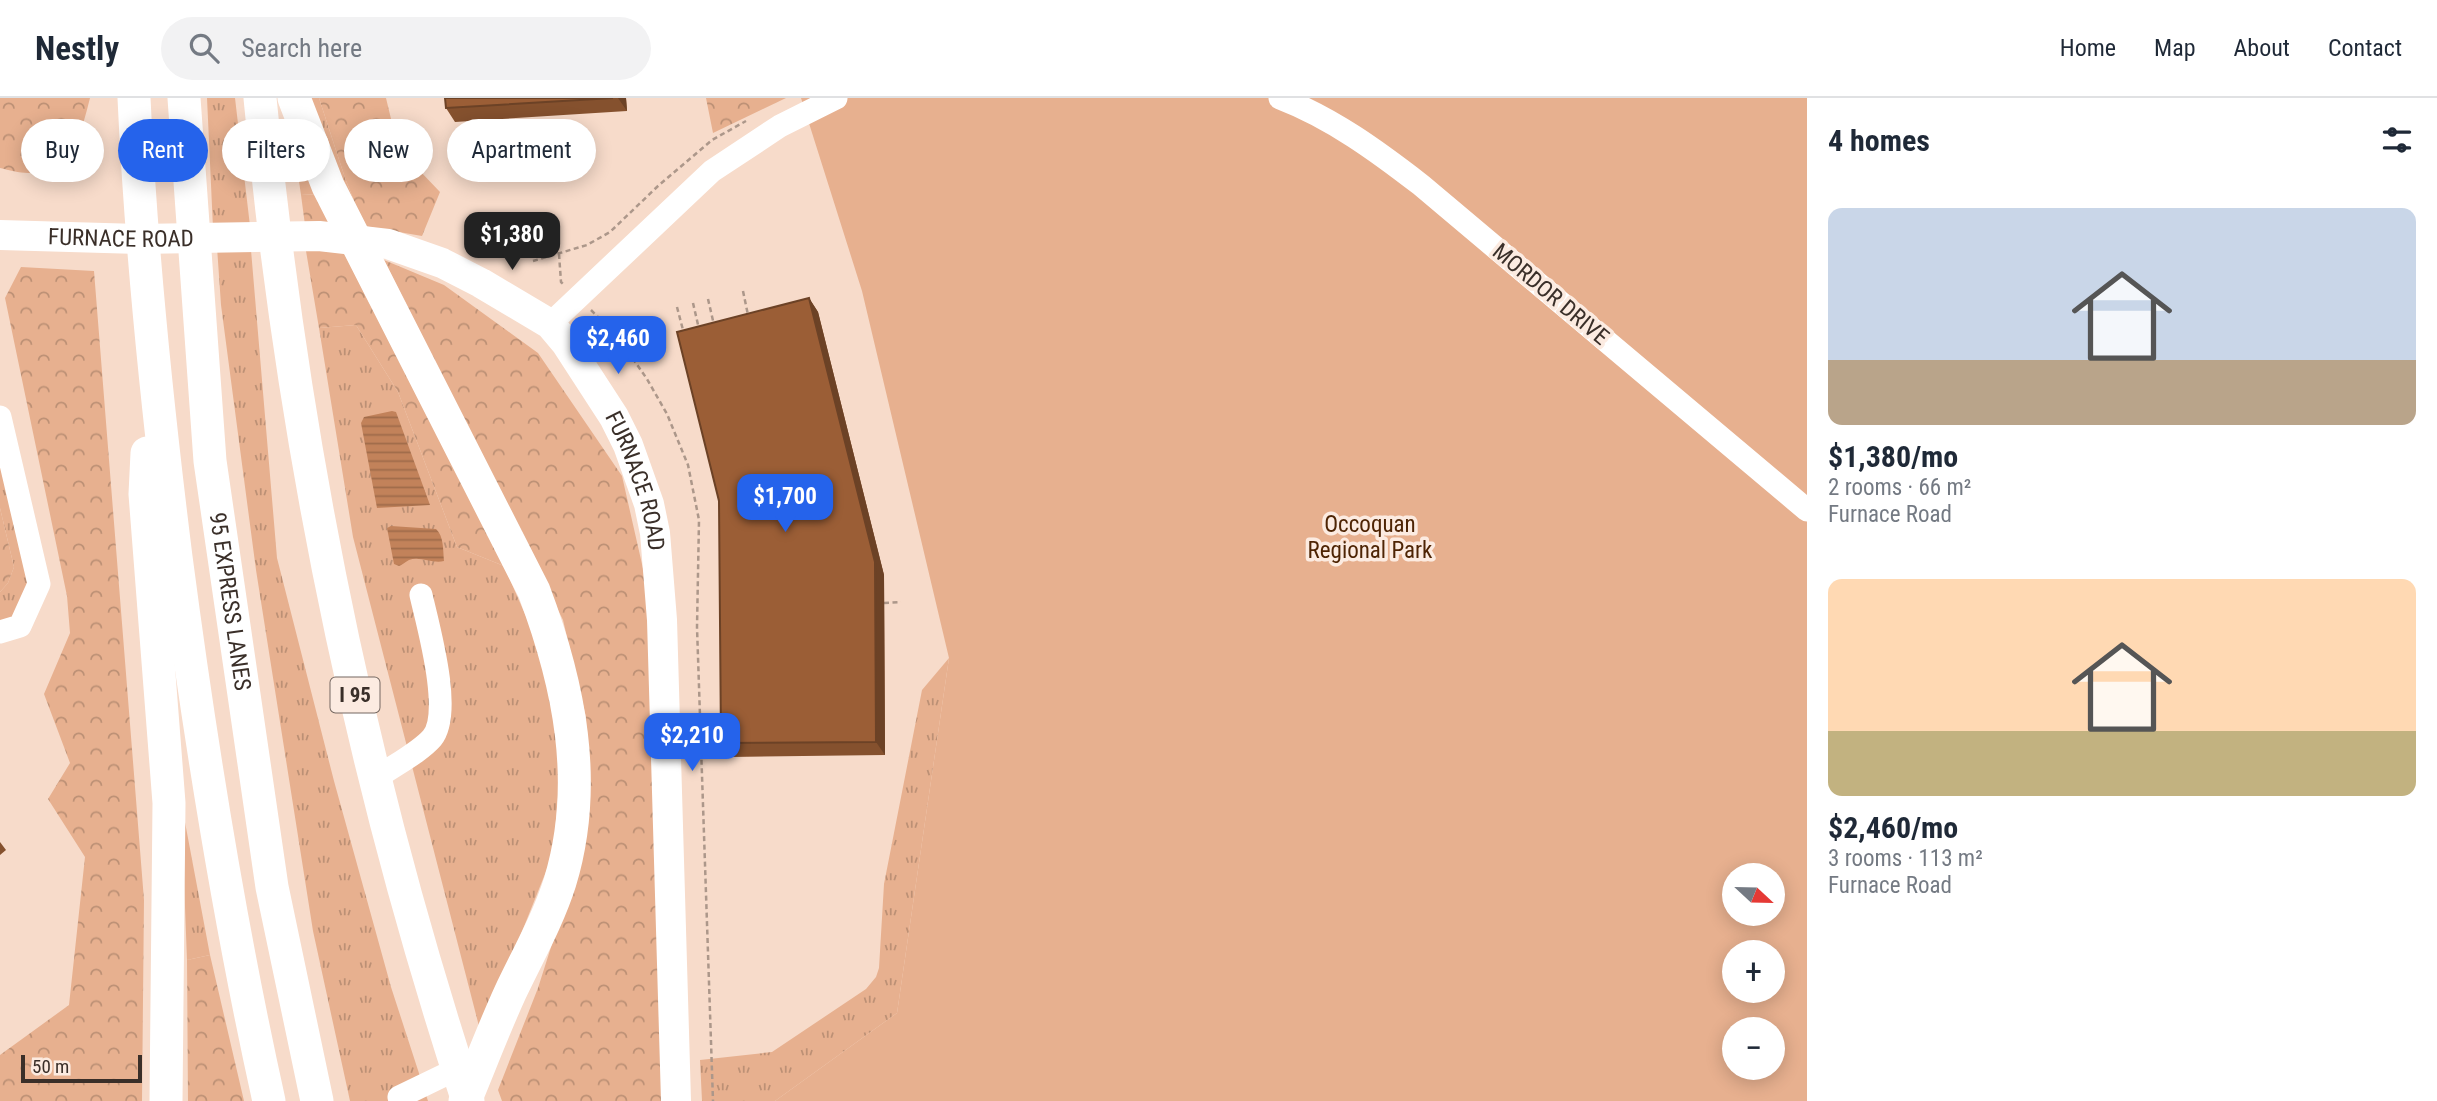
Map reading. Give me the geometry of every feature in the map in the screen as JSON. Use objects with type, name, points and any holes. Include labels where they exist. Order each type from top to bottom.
[{"type":"highway","points":[[134,98],[152,353],[179,579],[231,914],[269,1101]]},
{"type":"highway","name":"95 EXPRESS LANES","points":[[184,98],[210,461],[272,887],[317,1101]]},
{"type":"highway","name":"I 95","points":[[260,98],[298,398],[322,540],[375,779],[409,908],[467,1101]]},
{"type":"highway","points":[[294,98],[328,186],[534,591],[554,643],[567,700],[574,774],[572,812],[560,883],[497,1021],[467,1101]]},
{"type":"highway","points":[[152,353],[145,494],[169,803],[166,1101]]},
{"type":"main road","name":"FURNACE ROAD","points":[[0,235],[139,239],[319,236],[355,238],[388,244],[442,263],[481,283],[550,324],[573,353],[614,417],[640,474],[655,533],[662,620],[676,1101]]},
{"type":"street","points":[[550,324],[712,171],[780,126],[836,98]]},
{"type":"street","name":"MORDOR DRIVE","points":[[1280,98],[1359,139],[1412,178],[1807,510]]},
{"type":"street","points":[[0,417],[39,584],[20,626],[0,632]]},
{"type":"street","points":[[375,779],[430,741],[441,722],[438,681],[421,595]]},
{"type":"street","points":[[399,1097],[457,1069]]},
{"type":"path","points":[[533,261],[587,245],[610,232],[712,140],[746,121]]},
{"type":"path","points":[[559,254],[561,282]]},
{"type":"path","points":[[743,291],[749,316]]},
{"type":"path","points":[[708,299],[714,325]]},
{"type":"path","points":[[694,303],[699,329]]},
{"type":"path","points":[[677,307],[684,333]]},
{"type":"path","points":[[603,321],[610,321],[613,330],[647,379],[667,414],[685,455],[698,510],[701,540],[697,627],[713,1101]]},
{"type":"path","points":[[884,603],[901,602]]},
{"type":"green space","points":[[0,98],[90,98],[84,119],[21,119],[21,172],[0,168]]},
{"type":"green space","points":[[207,98],[235,98],[237,119],[222,119],[222,182],[245,182],[250,226],[213,228]]},
{"type":"green space","points":[[308,98],[319,98],[326,119],[315,119]]},
{"type":"green space","points":[[319,98],[386,98],[391,119],[344,119],[344,175],[330,132],[330,119],[326,119]]},
{"type":"green space","points":[[706,98],[786,98],[713,133]]},
{"type":"green space","name":"Occoquan Regional Park","points":[[801,98],[1807,98],[1807,1101],[775,1101],[897,1013],[949,658],[862,291]]},
{"type":"green space","points":[[330,132],[344,182],[347,182],[364,226],[330,160]]},
{"type":"green space","points":[[299,182],[314,182],[320,194],[301,195]]},
{"type":"green space","points":[[347,182],[430,182],[440,192],[422,236],[364,226]]},
{"type":"green space","points":[[320,194],[332,222],[305,225],[301,195]]},
{"type":"green space","points":[[217,247],[251,250],[277,558],[334,781],[391,987],[428,1101],[350,1101],[313,931],[256,570],[221,305]]},
{"type":"green space","points":[[306,251],[343,251],[504,566],[457,547],[398,392],[356,325],[319,328]]},
{"type":"green space","points":[[384,260],[444,285],[538,353],[622,476],[649,595],[662,1101],[502,1101],[498,1090],[538,988],[579,859],[589,782],[586,717],[563,620]]},
{"type":"green space","points":[[21,267],[94,271],[144,900],[142,1101],[0,1101],[0,1055],[69,1005],[85,857],[48,799],[70,763],[44,694],[70,633],[67,596],[5,298]]},
{"type":"green space","points":[[356,325],[398,392],[457,547],[504,566],[535,637],[551,699],[561,764],[553,854],[481,1034],[353,537],[319,328]]},
{"type":"green space","points":[[0,444],[28,586],[15,619],[0,623],[0,592],[8,583],[14,567],[0,508]]},
{"type":"green space","points":[[0,508],[14,567],[8,583],[0,592]]},
{"type":"green space","points":[[949,658],[897,1013],[775,1101],[702,1101],[700,1060],[772,1052],[866,989],[876,977],[879,968],[884,884],[922,690]]},
{"type":"green space","points":[[181,801],[210,955],[187,960]]},
{"type":"green space","points":[[210,955],[244,1101],[188,1101],[187,960]]},
{"type":"shaded area","points":[[396,412],[430,505],[377,508],[361,423],[364,417]]},
{"type":"shaded area","points":[[387,528],[436,529],[442,540],[444,561],[413,559],[399,566],[394,564]]},
{"type":"building","points":[[445,98],[613,98],[446,108]]},
{"type":"building","points":[[809,298],[875,562],[876,742],[721,743],[719,501],[677,332]]}]
